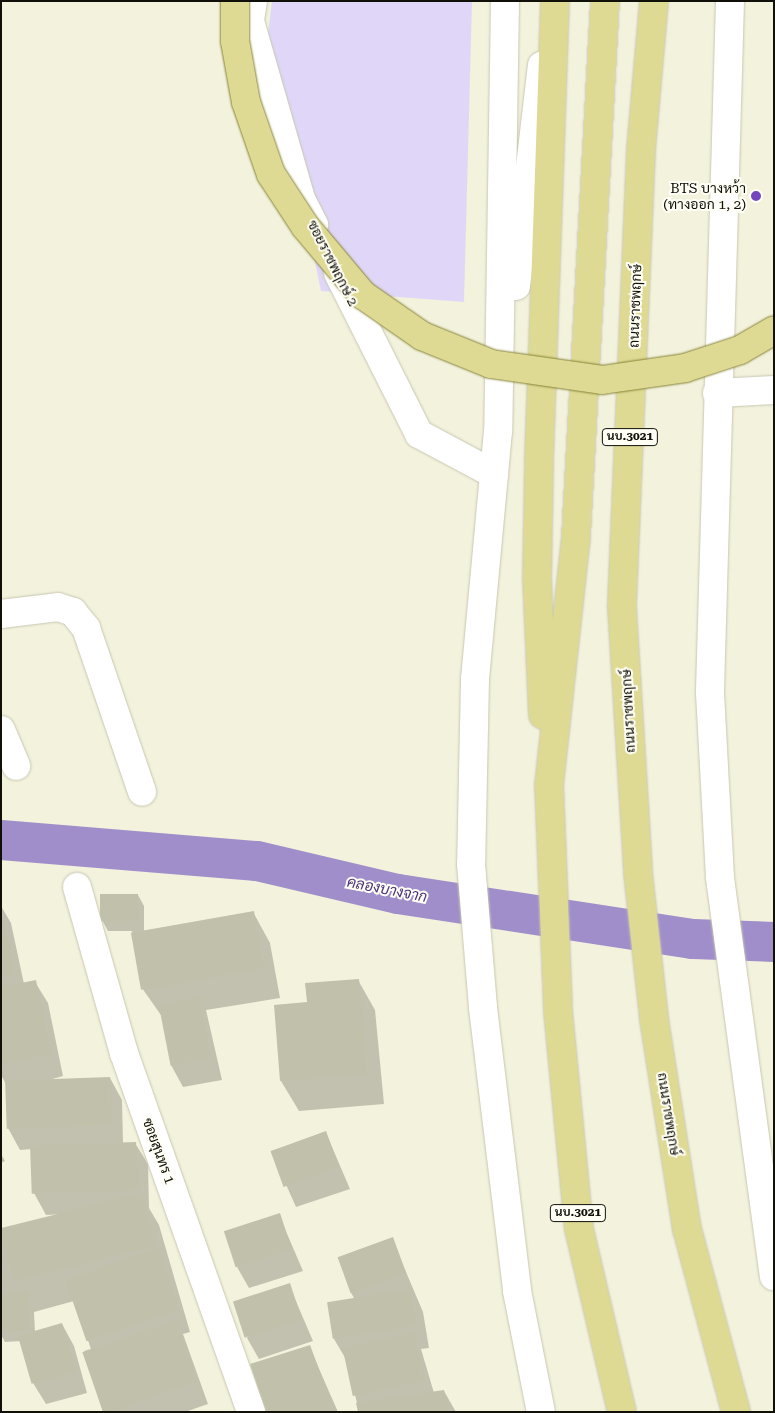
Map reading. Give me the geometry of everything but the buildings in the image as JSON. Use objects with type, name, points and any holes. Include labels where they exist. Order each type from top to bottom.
[{"type":"main road","points":[[235,1],[235,41],[246,102],[271,174],[305,226],[364,295],[422,336],[492,364],[602,380],[685,368],[740,350],[774,330]]},
{"type":"main road","name":"ซอยราชพฤกษ์ 2","points":[[253,1],[250,21],[301,199],[419,434],[494,474]]},
{"type":"main road","points":[[498,431],[505,1]]},
{"type":"main road","points":[[541,1412],[518,1291],[483,1008],[471,864],[475,679],[498,431],[550,1]]},
{"type":"main road","points":[[549,784],[537,579],[555,1]]},
{"type":"main road","name":"นบ.3021","points":[[605,1],[576,537],[549,784],[558,1011],[579,1229],[622,1412]]},
{"type":"main road","name":"ถนนราชพฤกษ์","points":[[654,1],[641,150],[622,608],[638,873],[654,1019],[687,1229],[736,1412]]},
{"type":"main road","points":[[730,1],[717,393],[710,693],[720,878],[735,1000],[774,1276]]},
{"type":"main road","points":[[717,393],[774,390]]},
{"type":"main road","points":[[1,614],[58,607],[73,612],[81,622],[142,792]]},
{"type":"main road","points":[[1,730],[16,766]]},
{"type":"main road","name":"ซอยสุนทร 1","points":[[77,887],[124,1053],[251,1412]]},
{"type":"shaded area","points":[[272,1],[472,1],[464,302],[321,291],[268,34]]},
{"type":"waterway","name":"คลองบางจาก","points":[[1,840],[257,861],[398,894],[693,939],[774,942]]},
{"type":"place","name":"BTS บางหว้า (ทางออก 1, 2)","points":[[756,196]]}]
